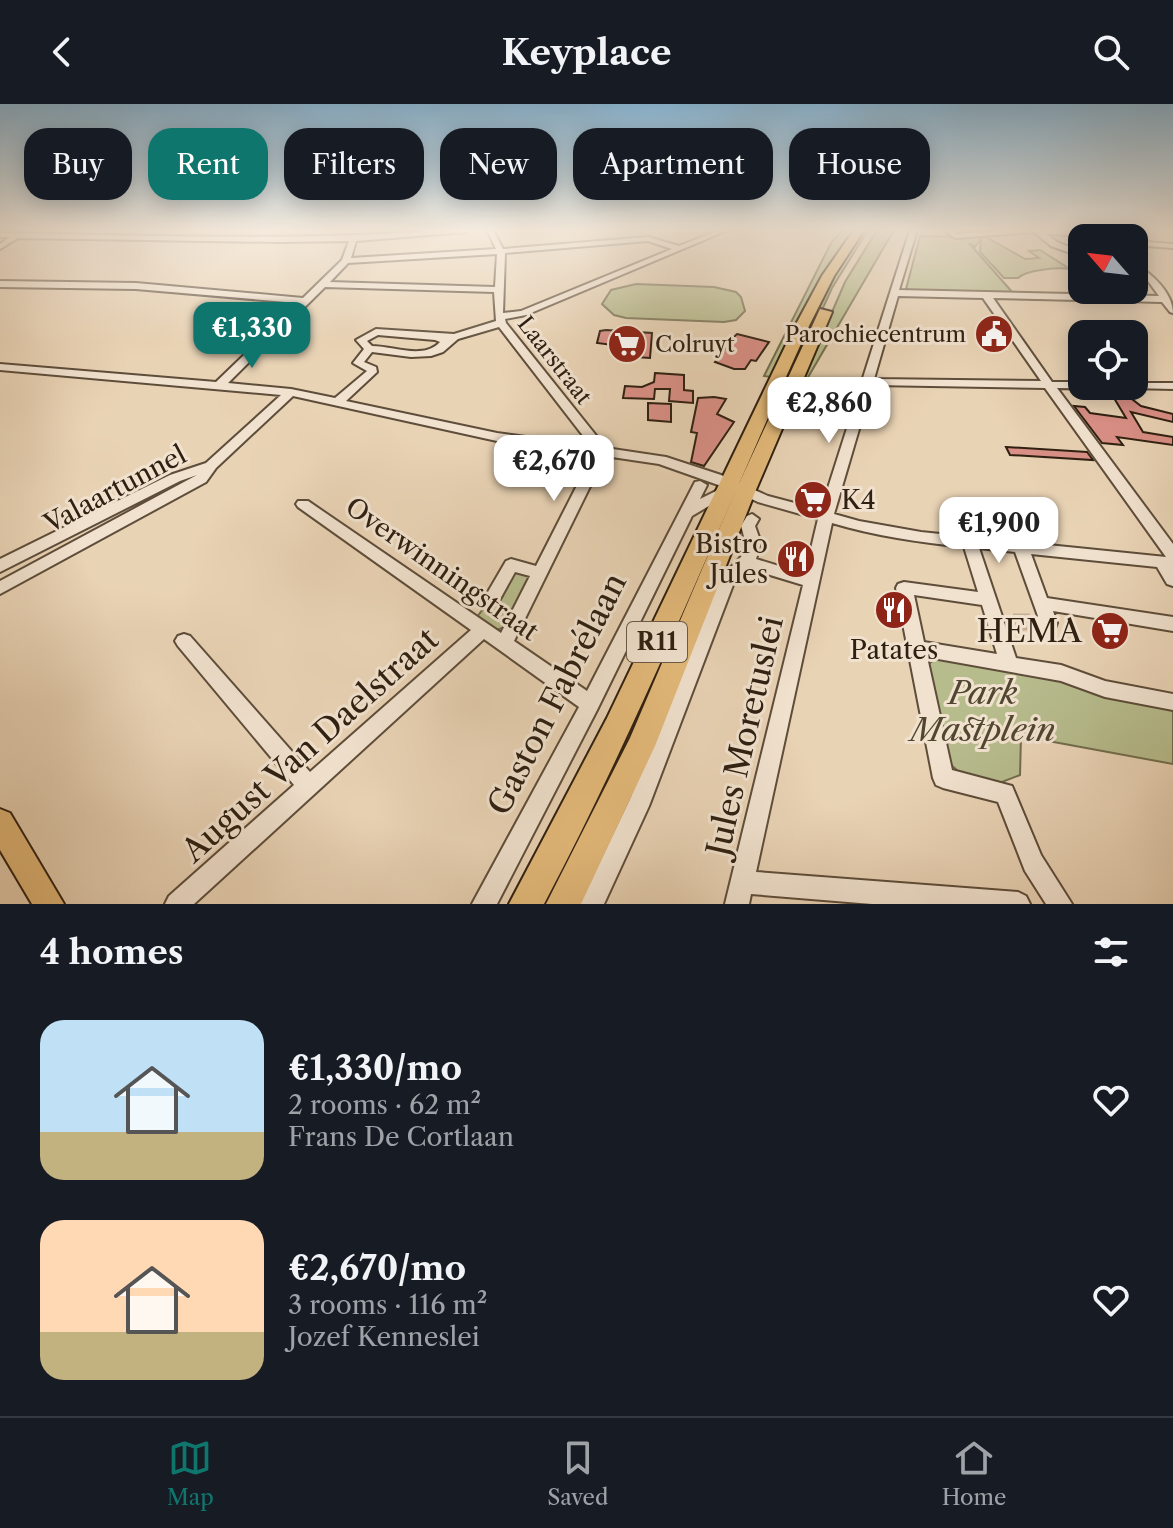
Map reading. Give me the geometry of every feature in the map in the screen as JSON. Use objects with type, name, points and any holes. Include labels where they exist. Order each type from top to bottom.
[{"type":"highway","name":"R11","points":[[526,904],[619,728],[730,494],[823,286],[835,267]]},
{"type":"highway","name":"R11","points":[[563,904],[641,746],[730,494],[848,267]]},
{"type":"main road","points":[[0,823],[49,904]]},
{"type":"street","points":[[220,385],[340,267]]},
{"type":"street","name":"Laarstraat","points":[[502,267],[499,317],[601,451]]},
{"type":"street","points":[[369,349],[361,340],[376,332],[447,339],[499,317],[523,313],[632,267]]},
{"type":"street","name":"Jules Moretuslei","points":[[740,893],[826,518],[902,267]]},
{"type":"street","points":[[1148,277],[1173,310]]},
{"type":"street","points":[[0,284],[136,286],[307,301]]},
{"type":"street","points":[[324,284],[500,290]]},
{"type":"street","points":[[894,293],[1165,299]]},
{"type":"street","points":[[986,295],[1169,560],[1173,580]]},
{"type":"street","points":[[339,401],[372,372],[372,369],[358,363],[369,349],[389,348],[428,355],[441,350],[447,339]]},
{"type":"street","points":[[0,367],[291,392],[497,437],[661,460],[730,494],[896,533],[970,543],[1169,560]]},
{"type":"street","points":[[866,382],[1068,385]]},
{"type":"street","points":[[1148,386],[1173,386]]},
{"type":"street","points":[[0,588],[201,479],[211,465],[291,392]]},
{"type":"street","points":[[504,644],[601,451]]},
{"type":"street","points":[[0,566],[175,478],[211,465]]},
{"type":"street","name":"Valaartunnel","points":[[0,577],[175,487],[211,465]]},
{"type":"street","points":[[686,513],[730,494]]},
{"type":"street","points":[[730,494],[754,543],[747,562],[812,582]]},
{"type":"street","name":"Gaston Fabrélaan","points":[[484,904],[686,513],[730,494]]},
{"type":"street","name":"Overwinningstraat","points":[[303,504],[590,704]]},
{"type":"street","points":[[970,543],[990,600],[1004,621],[1009,663]]},
{"type":"street","points":[[1021,548],[1049,623],[1041,622]]},
{"type":"street","name":"Jules Moretuslei","points":[[592,904],[638,806],[726,582],[747,562]]},
{"type":"street","points":[[493,597],[511,565],[541,573]]},
{"type":"street","points":[[990,600],[904,588],[943,778],[1005,793],[1033,863],[1060,904]]},
{"type":"street","points":[[1041,603],[1173,624]]},
{"type":"street","name":"August Van Daelstraat","points":[[177,904],[483,630]]},
{"type":"street","points":[[184,641],[309,787]]},
{"type":"street","points":[[916,648],[1061,673],[1105,689],[1173,702]]},
{"type":"street","points":[[740,893],[1018,904]]},
{"type":"green space","points":[[819,267],[827,267],[771,377],[764,376]]},
{"type":"green space","points":[[839,267],[845,267],[832,288],[747,475],[744,473],[758,443],[757,438]]},
{"type":"green space","points":[[854,267],[872,267],[807,379],[803,379]]},
{"type":"green space","points":[[912,267],[990,267],[1013,293],[906,289]]},
{"type":"green space","points":[[994,267],[1068,268],[1042,270],[1018,278],[1004,278]]},
{"type":"green space","points":[[636,284],[714,287],[736,292],[745,311],[736,320],[724,322],[626,318],[614,315],[602,304],[611,290]]},
{"type":"green space","points":[[513,569],[536,574],[506,627],[496,630],[477,617]]},
{"type":"green space","name":"Park Mastplein","points":[[937,658],[1058,677],[1173,707],[1173,764],[1021,736],[1020,775],[997,784],[961,774],[947,761],[927,665]]},
{"type":"building","name":"Colruyt","points":[[600,331],[652,333],[650,358],[620,356],[621,346],[597,343]]},
{"type":"building","points":[[737,334],[769,342],[756,361],[751,360],[745,369],[734,369],[715,362],[726,347],[723,347]]},
{"type":"building","points":[[655,373],[684,375],[684,390],[693,391],[693,403],[669,401],[670,389],[655,389],[654,399],[623,398],[625,386],[642,387],[654,382]]},
{"type":"building","points":[[698,398],[726,399],[717,414],[734,422],[704,466],[691,462],[697,433],[691,432]]},
{"type":"building","points":[[1115,400],[1133,400],[1141,406],[1173,414],[1173,422],[1131,412],[1143,432],[1173,437],[1173,445],[1117,437],[1123,445],[1102,443],[1074,406],[1085,407],[1090,413],[1126,418]]},
{"type":"building","points":[[648,403],[671,404],[671,422],[648,420]]},
{"type":"building","points":[[1006,447],[1087,452],[1093,460],[1010,455]]},
{"type":"tunnel","points":[[1013,622],[1041,622]]},
{"type":"place","name":"Parochiecentrum","points":[[994,334]]},
{"type":"place","name":"Colruyt","points":[[627,344]]},
{"type":"place","name":"K4","points":[[813,500]]},
{"type":"place","name":"Bistro Jules","points":[[796,559]]},
{"type":"place","name":"Patates","points":[[894,610]]},
{"type":"place","name":"HEMA","points":[[1110,631]]}]
